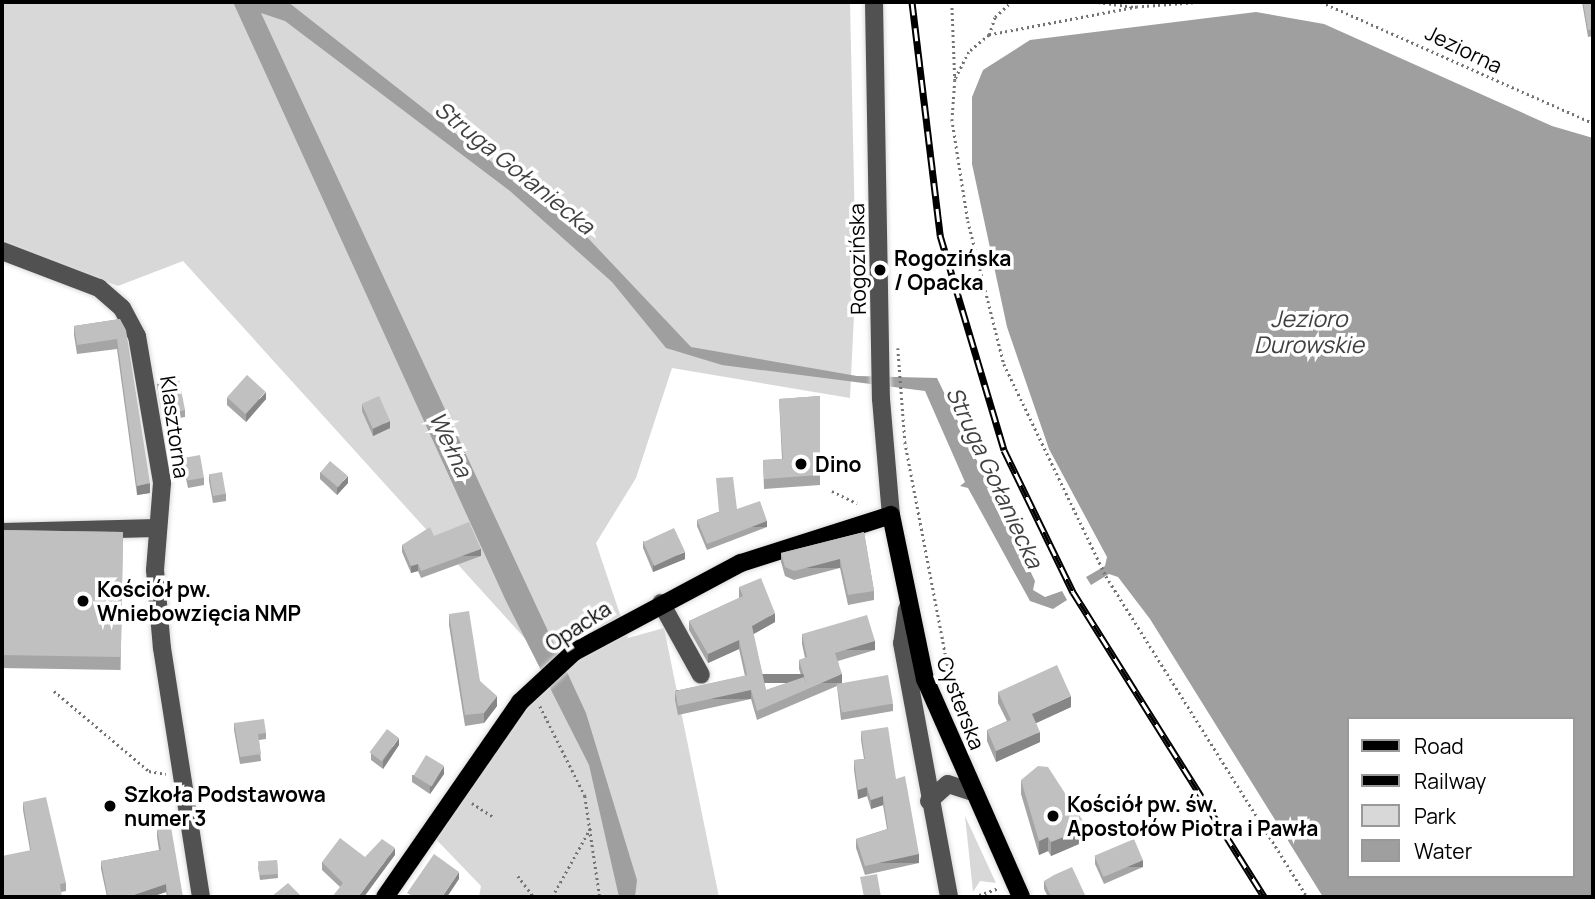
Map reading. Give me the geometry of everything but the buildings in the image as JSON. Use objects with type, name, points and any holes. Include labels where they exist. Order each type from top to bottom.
[{"type":"main road","name":"Opacka","points":[[385,897],[531,689],[595,639],[661,603],[762,554],[891,515]]},
{"type":"main road","name":"Cysterska","points":[[891,515],[907,609],[936,711],[1017,889]]},
{"type":"street","name":"Rogozińska","points":[[874,2],[881,399],[891,515]]},
{"type":"street","name":"Klasztorna","points":[[2,251],[99,288],[131,322],[162,483],[157,528],[157,597],[180,775],[201,897]]},
{"type":"street","points":[[2,532],[157,528]]},
{"type":"street","points":[[661,603],[701,675]]},
{"type":"street","points":[[907,609],[902,643],[929,801],[949,897]]},
{"type":"street","points":[[929,801],[948,784],[972,792]]},
{"type":"path","points":[[952,2],[955,80],[953,119],[968,221],[1004,364],[1101,568],[1307,897]]},
{"type":"path","points":[[989,35],[995,17],[1011,2]]},
{"type":"path","points":[[1098,2],[1137,7]]},
{"type":"path","points":[[955,80],[969,52],[989,35],[1137,7],[1204,2]]},
{"type":"path","name":"Jeziorna","points":[[1321,2],[1593,123]]},
{"type":"path","points":[[897,346],[903,370],[916,507],[958,716]]},
{"type":"path","points":[[832,491],[857,503]]},
{"type":"path","points":[[531,689],[585,796],[592,825],[600,897]]},
{"type":"path","points":[[54,691],[149,771],[180,775]]},
{"type":"path","points":[[465,798],[495,818]]},
{"type":"path","points":[[552,897],[592,825]]},
{"type":"path","points":[[518,876],[534,897]]},
{"type":"path","points":[[974,897],[1017,889]]},
{"type":"green space","points":[[2,2],[850,2],[856,273],[850,398],[672,368],[636,478],[596,543],[628,638],[664,628],[719,897],[479,897],[481,886],[429,832],[531,689],[558,675],[183,261],[118,286],[2,243]]},
{"type":"green space","points":[[965,816],[996,883],[980,881],[973,892]]},
{"type":"water","name":"Wełna","points":[[233,2],[288,2],[586,236],[691,347],[857,376],[937,378],[1035,581],[1033,590],[1045,597],[1062,591],[1067,600],[1053,609],[1030,601],[968,488],[960,486],[965,482],[925,391],[722,365],[666,348],[612,282],[510,191],[285,21],[261,13],[586,713],[637,880],[635,897],[619,897],[589,765],[506,601]]},
{"type":"water","name":"Jezioro Durowskie","points":[[1256,12],[1324,24],[1552,126],[1593,138],[1593,897],[1323,897],[1150,619],[1118,577],[1109,574],[1091,585],[1086,577],[1105,566],[1107,557],[1049,449],[1007,327],[972,164],[972,97],[983,70],[1030,40]]},
{"type":"railway","points":[[912,2],[940,235],[1004,450],[1073,592],[1264,897]]},
{"type":"place","name":"Rogozińska / Opacka","points":[[880,270]]},
{"type":"place","name":"Dino","points":[[801,464]]},
{"type":"place","name":"Kościół pw. Wniebowzięcia NMP","points":[[83,601]]},
{"type":"place","name":"Szkoła Podstawowa numer 3","points":[[110,806]]},
{"type":"place","name":"Kościół pw. św. Apostołów Piotra i Pawła","points":[[1053,816]]},
{"type":"water label","name":"Struga Gołaniecka","points":[[515,167]]},
{"type":"water label","name":"Struga Gołaniecka","points":[[995,477]]}]
